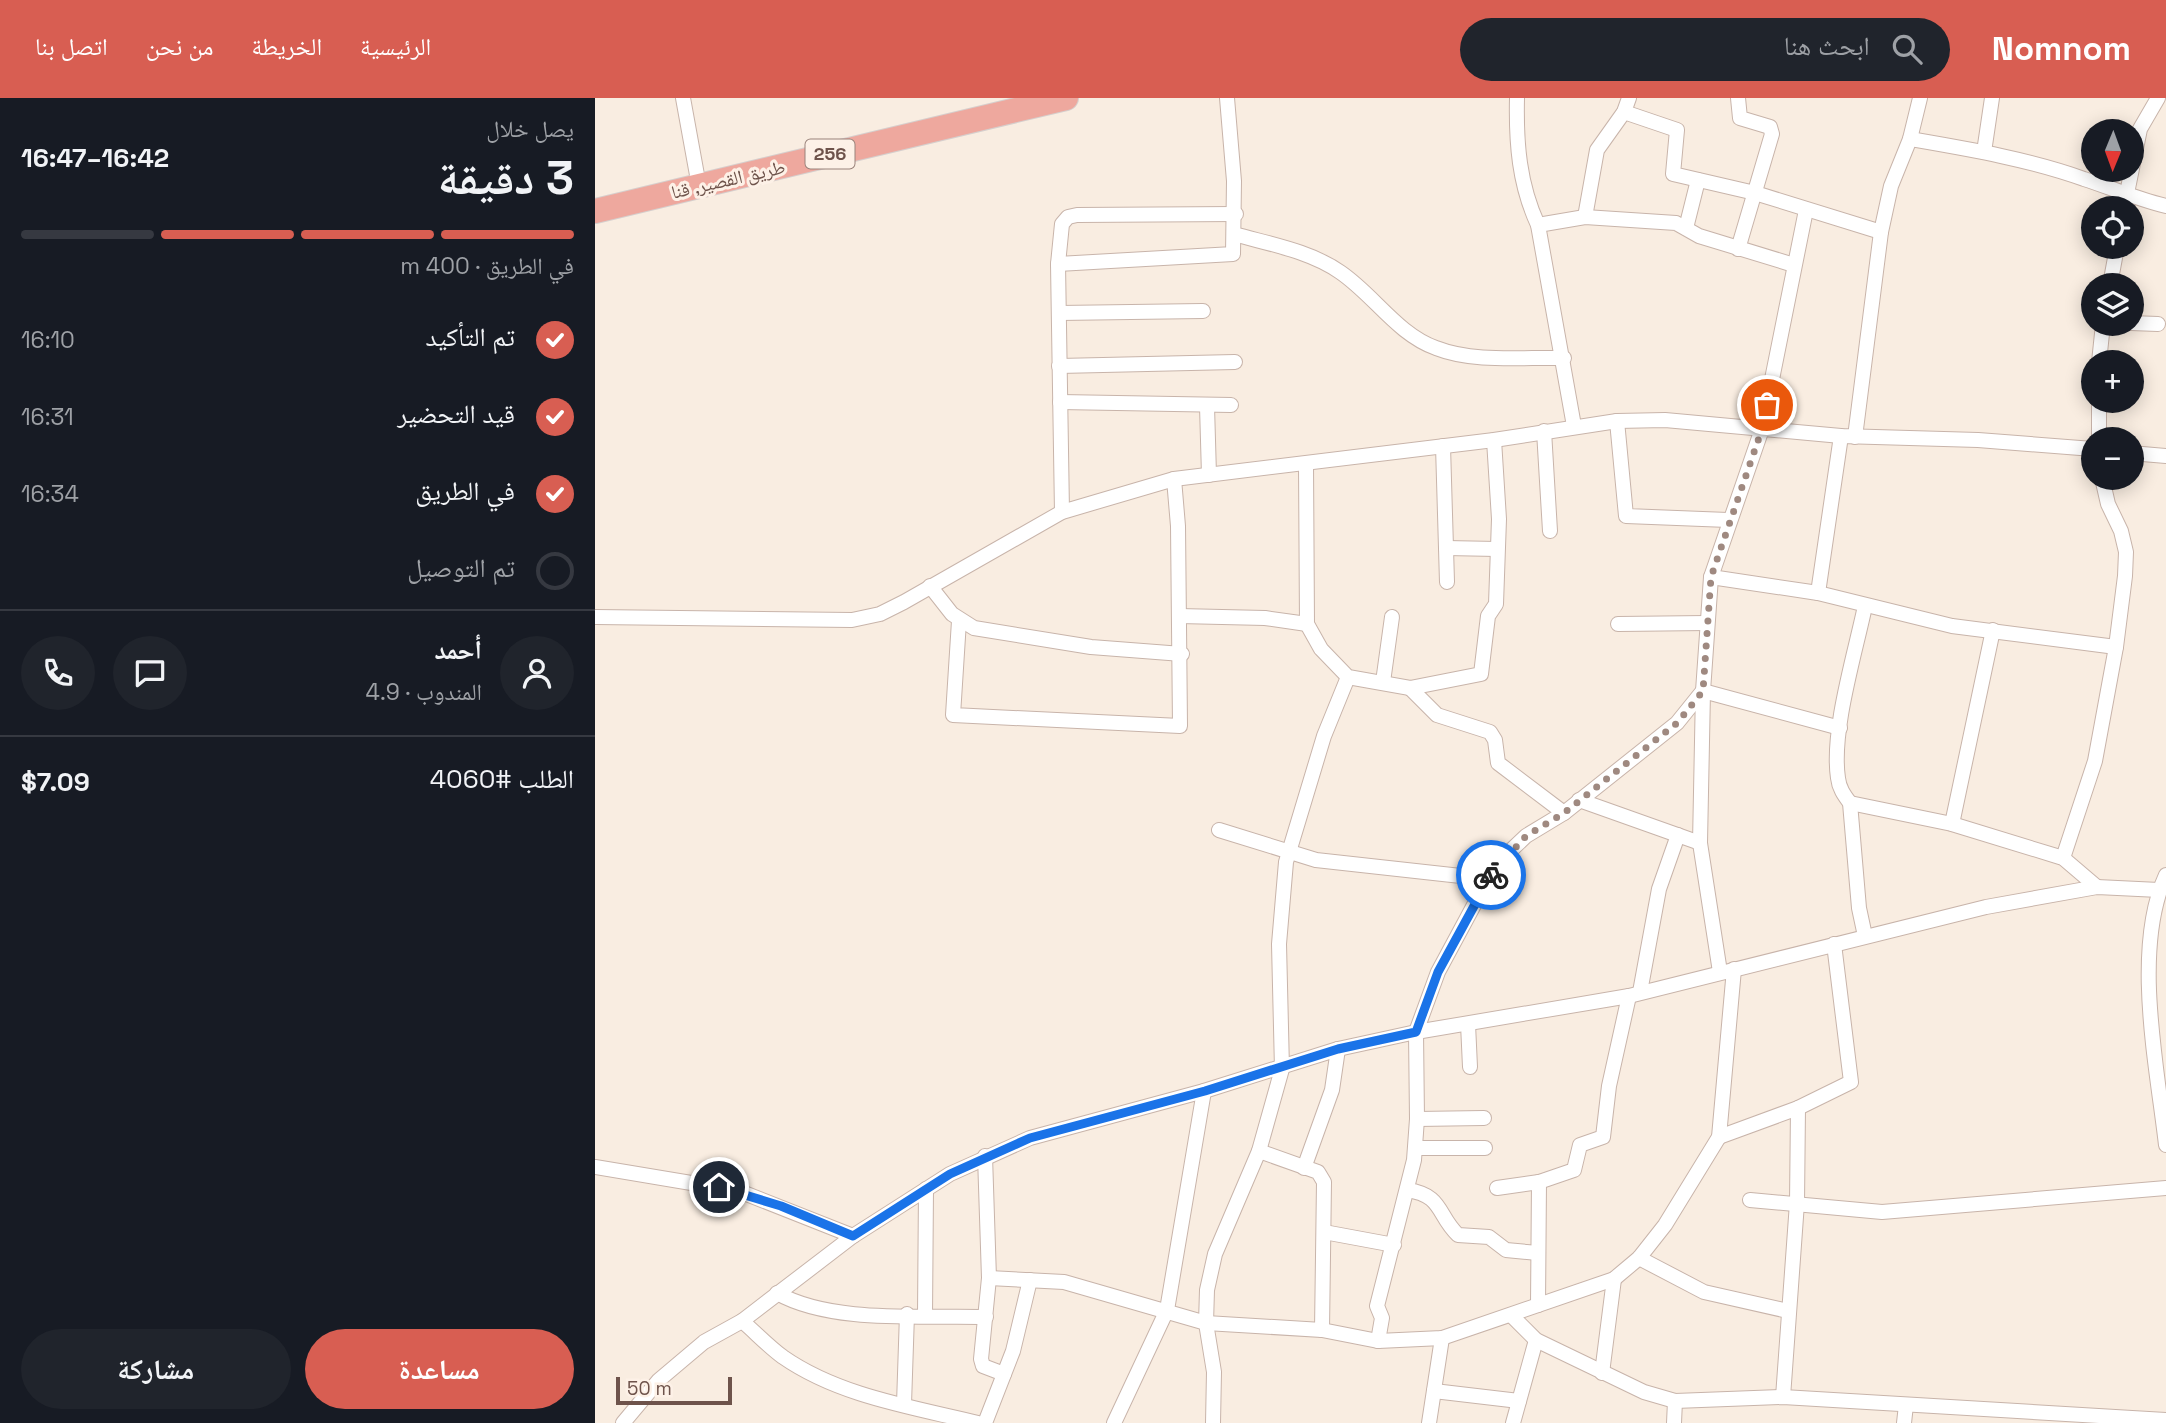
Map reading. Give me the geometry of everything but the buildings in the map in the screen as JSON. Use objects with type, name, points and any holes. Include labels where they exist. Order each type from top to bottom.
[{"type":"highway","name":"طريق القصير, قنا","points":[[595,211],[1066,98]]},
{"type":"street","points":[[683,98],[699,186]]},
{"type":"street","points":[[1058,264],[1233,254],[1236,214],[1227,98]]},
{"type":"street","points":[[1517,98],[1521,176],[1528,203],[1538,225],[1564,358],[1574,426]]},
{"type":"street","points":[[1738,98],[1740,118],[1770,127],[1772,134],[1738,249]]},
{"type":"street","points":[[1818,593],[1848,436],[1881,232],[1891,186],[1910,139],[1920,98]]},
{"type":"street","points":[[1984,152],[1992,98]]},
{"type":"street","points":[[2126,196],[2140,129],[2158,98]]},
{"type":"street","points":[[1585,217],[1597,150],[1626,105],[1677,130],[1672,172],[1755,193],[1881,232]]},
{"type":"street","points":[[1910,139],[1984,152],[2084,179],[2114,196]]},
{"type":"street","points":[[1686,228],[1698,180]]},
{"type":"street","points":[[2144,204],[2166,206]]},
{"type":"street","points":[[989,1278],[1063,1282],[1206,1323],[1322,1330],[1378,1341],[1443,1338],[1614,1279],[1639,1258],[1665,1225],[1719,1137],[1727,971],[1700,843],[1703,691],[1711,577],[1728,520],[1762,429],[1806,209]]},
{"type":"street","points":[[1062,512],[1058,264],[1062,224],[1069,217],[1236,214]]},
{"type":"street","points":[[1538,225],[1585,217],[1675,223],[1738,249],[1794,265]]},
{"type":"street","points":[[1234,234],[1315,258],[1338,270],[1380,305],[1403,331],[1433,348],[1455,355],[1564,358]]},
{"type":"street","points":[[1059,313],[1203,311]]},
{"type":"street","points":[[2144,323],[2158,324]]},
{"type":"street","points":[[1059,366],[1235,362]]},
{"type":"street","points":[[1060,402],[1207,406],[1231,404]]},
{"type":"street","points":[[1207,406],[1209,475]]},
{"type":"street","points":[[595,617],[852,620],[880,614],[1062,512],[1174,479],[1494,440],[1617,421],[1665,420],[1848,436],[1978,440],[2081,448]]},
{"type":"street","points":[[1617,421],[1626,516],[1728,520]]},
{"type":"street","points":[[1543,432],[1550,531]]},
{"type":"street","points":[[1306,464],[1307,624],[1321,649],[1348,677],[1410,688],[1481,674],[1488,616],[1496,604],[1499,519],[1494,440]]},
{"type":"street","points":[[1443,446],[1447,582]]},
{"type":"street","points":[[2144,454],[2166,456]]},
{"type":"street","points":[[959,621],[953,715],[1180,726],[1182,653],[1174,479]]},
{"type":"street","points":[[2063,858],[2095,761],[2116,647],[2126,552],[2106,490]]},
{"type":"street","points":[[1446,548],[1497,549]]},
{"type":"street","points":[[1711,577],[1818,593],[1952,626],[2116,647]]},
{"type":"street","points":[[930,586],[959,621],[994,633],[1068,643],[1182,653]]},
{"type":"street","points":[[1865,606],[1840,728],[1837,778],[1850,803],[1859,908],[1865,936]]},
{"type":"street","points":[[1179,615],[1265,618],[1307,624]]},
{"type":"street","points":[[1384,682],[1392,617]]},
{"type":"street","points":[[1618,624],[1707,624]]},
{"type":"street","points":[[1952,824],[1993,630]]},
{"type":"street","points":[[1213,1423],[1214,1372],[1206,1323],[1207,1290],[1215,1254],[1259,1151],[1282,1069],[1281,897],[1290,852],[1324,736],[1348,677]]},
{"type":"street","points":[[1410,688],[1437,715],[1490,733],[1495,740],[1498,763],[1564,813]]},
{"type":"street","points":[[1703,691],[1840,728]]},
{"type":"street","points":[[1378,1341],[1382,1318],[1377,1306],[1416,1148],[1416,1032],[1438,972],[1488,878],[1526,836],[1564,813],[1677,723],[1703,691]]},
{"type":"street","points":[[1579,800],[1700,843]]},
{"type":"street","points":[[1850,803],[1952,824],[2063,858],[2097,887]]},
{"type":"street","points":[[1219,830],[1316,860],[1488,878]]},
{"type":"street","points":[[1497,1188],[1539,1182],[1574,1170],[1580,1145],[1600,1139],[1605,1134],[1609,1086],[1658,889],[1678,835]]},
{"type":"street","points":[[2166,875],[2159,890],[2152,934],[2150,977],[2151,1036],[2166,1145]]},
{"type":"street","points":[[623,1423],[659,1380],[704,1342],[742,1321],[853,1236],[926,1189],[985,1156],[1030,1138],[1282,1069],[1338,1049],[1416,1032],[1634,994],[1986,907],[2097,887],[2159,890]]},
{"type":"street","points":[[1719,1137],[1798,1108],[1851,1082],[1834,944]]},
{"type":"street","points":[[2150,977],[2166,976]]},
{"type":"street","points":[[1468,1024],[1470,1067]]},
{"type":"street","points":[[1304,1168],[1332,1090],[1338,1049]]},
{"type":"street","points":[[1114,1423],[1167,1310],[1205,1091]]},
{"type":"street","points":[[1783,1397],[1797,1203],[1798,1108]]},
{"type":"street","points":[[1417,1119],[1484,1118]]},
{"type":"street","points":[[1416,1148],[1485,1148]]},
{"type":"street","points":[[1259,1151],[1318,1172],[1324,1182],[1322,1330]]},
{"type":"street","points":[[985,1156],[989,1278],[982,1363],[1005,1374]]},
{"type":"street","points":[[595,1167],[739,1191],[853,1236]]},
{"type":"street","points":[[1538,1305],[1539,1182]]},
{"type":"street","points":[[1750,1200],[1882,1212],[2166,1188]]},
{"type":"street","points":[[925,1315],[926,1189]]},
{"type":"street","points":[[1407,1189],[1421,1192],[1438,1203],[1458,1235],[1489,1237],[1506,1251],[1538,1253]]},
{"type":"street","points":[[1324,1232],[1394,1245]]},
{"type":"street","points":[[1639,1258],[1704,1292],[1788,1311]]},
{"type":"street","points":[[1602,1373],[1614,1279]]},
{"type":"street","points":[[985,1423],[1005,1374],[1030,1280]]},
{"type":"street","points":[[777,1293],[813,1309],[986,1317]]},
{"type":"street","points":[[904,1405],[907,1314]]},
{"type":"street","points":[[1511,1315],[1536,1340],[1643,1392],[1675,1401],[1783,1397],[2166,1420]]},
{"type":"street","points":[[742,1321],[782,1356],[813,1375],[847,1389],[978,1423]]},
{"type":"street","points":[[1429,1423],[1443,1338]]},
{"type":"street","points":[[1513,1423],[1536,1340]]},
{"type":"street","points":[[1434,1391],[1519,1401]]},
{"type":"street","points":[[1674,1423],[1675,1401]]},
{"type":"street","points":[[1903,1423],[1906,1405]]},
{"type":"way so far","points":[[1491,875],[1526,836],[1564,813],[1654,738],[1677,723],[1703,691],[1711,577],[1728,520],[1762,429],[1767,405]]},
{"type":"route","points":[[719,1187],[781,1206],[853,1236],[950,1174],[1030,1138],[1282,1069],[1338,1049],[1416,1032],[1425,1001],[1438,972],[1491,875]]}]
